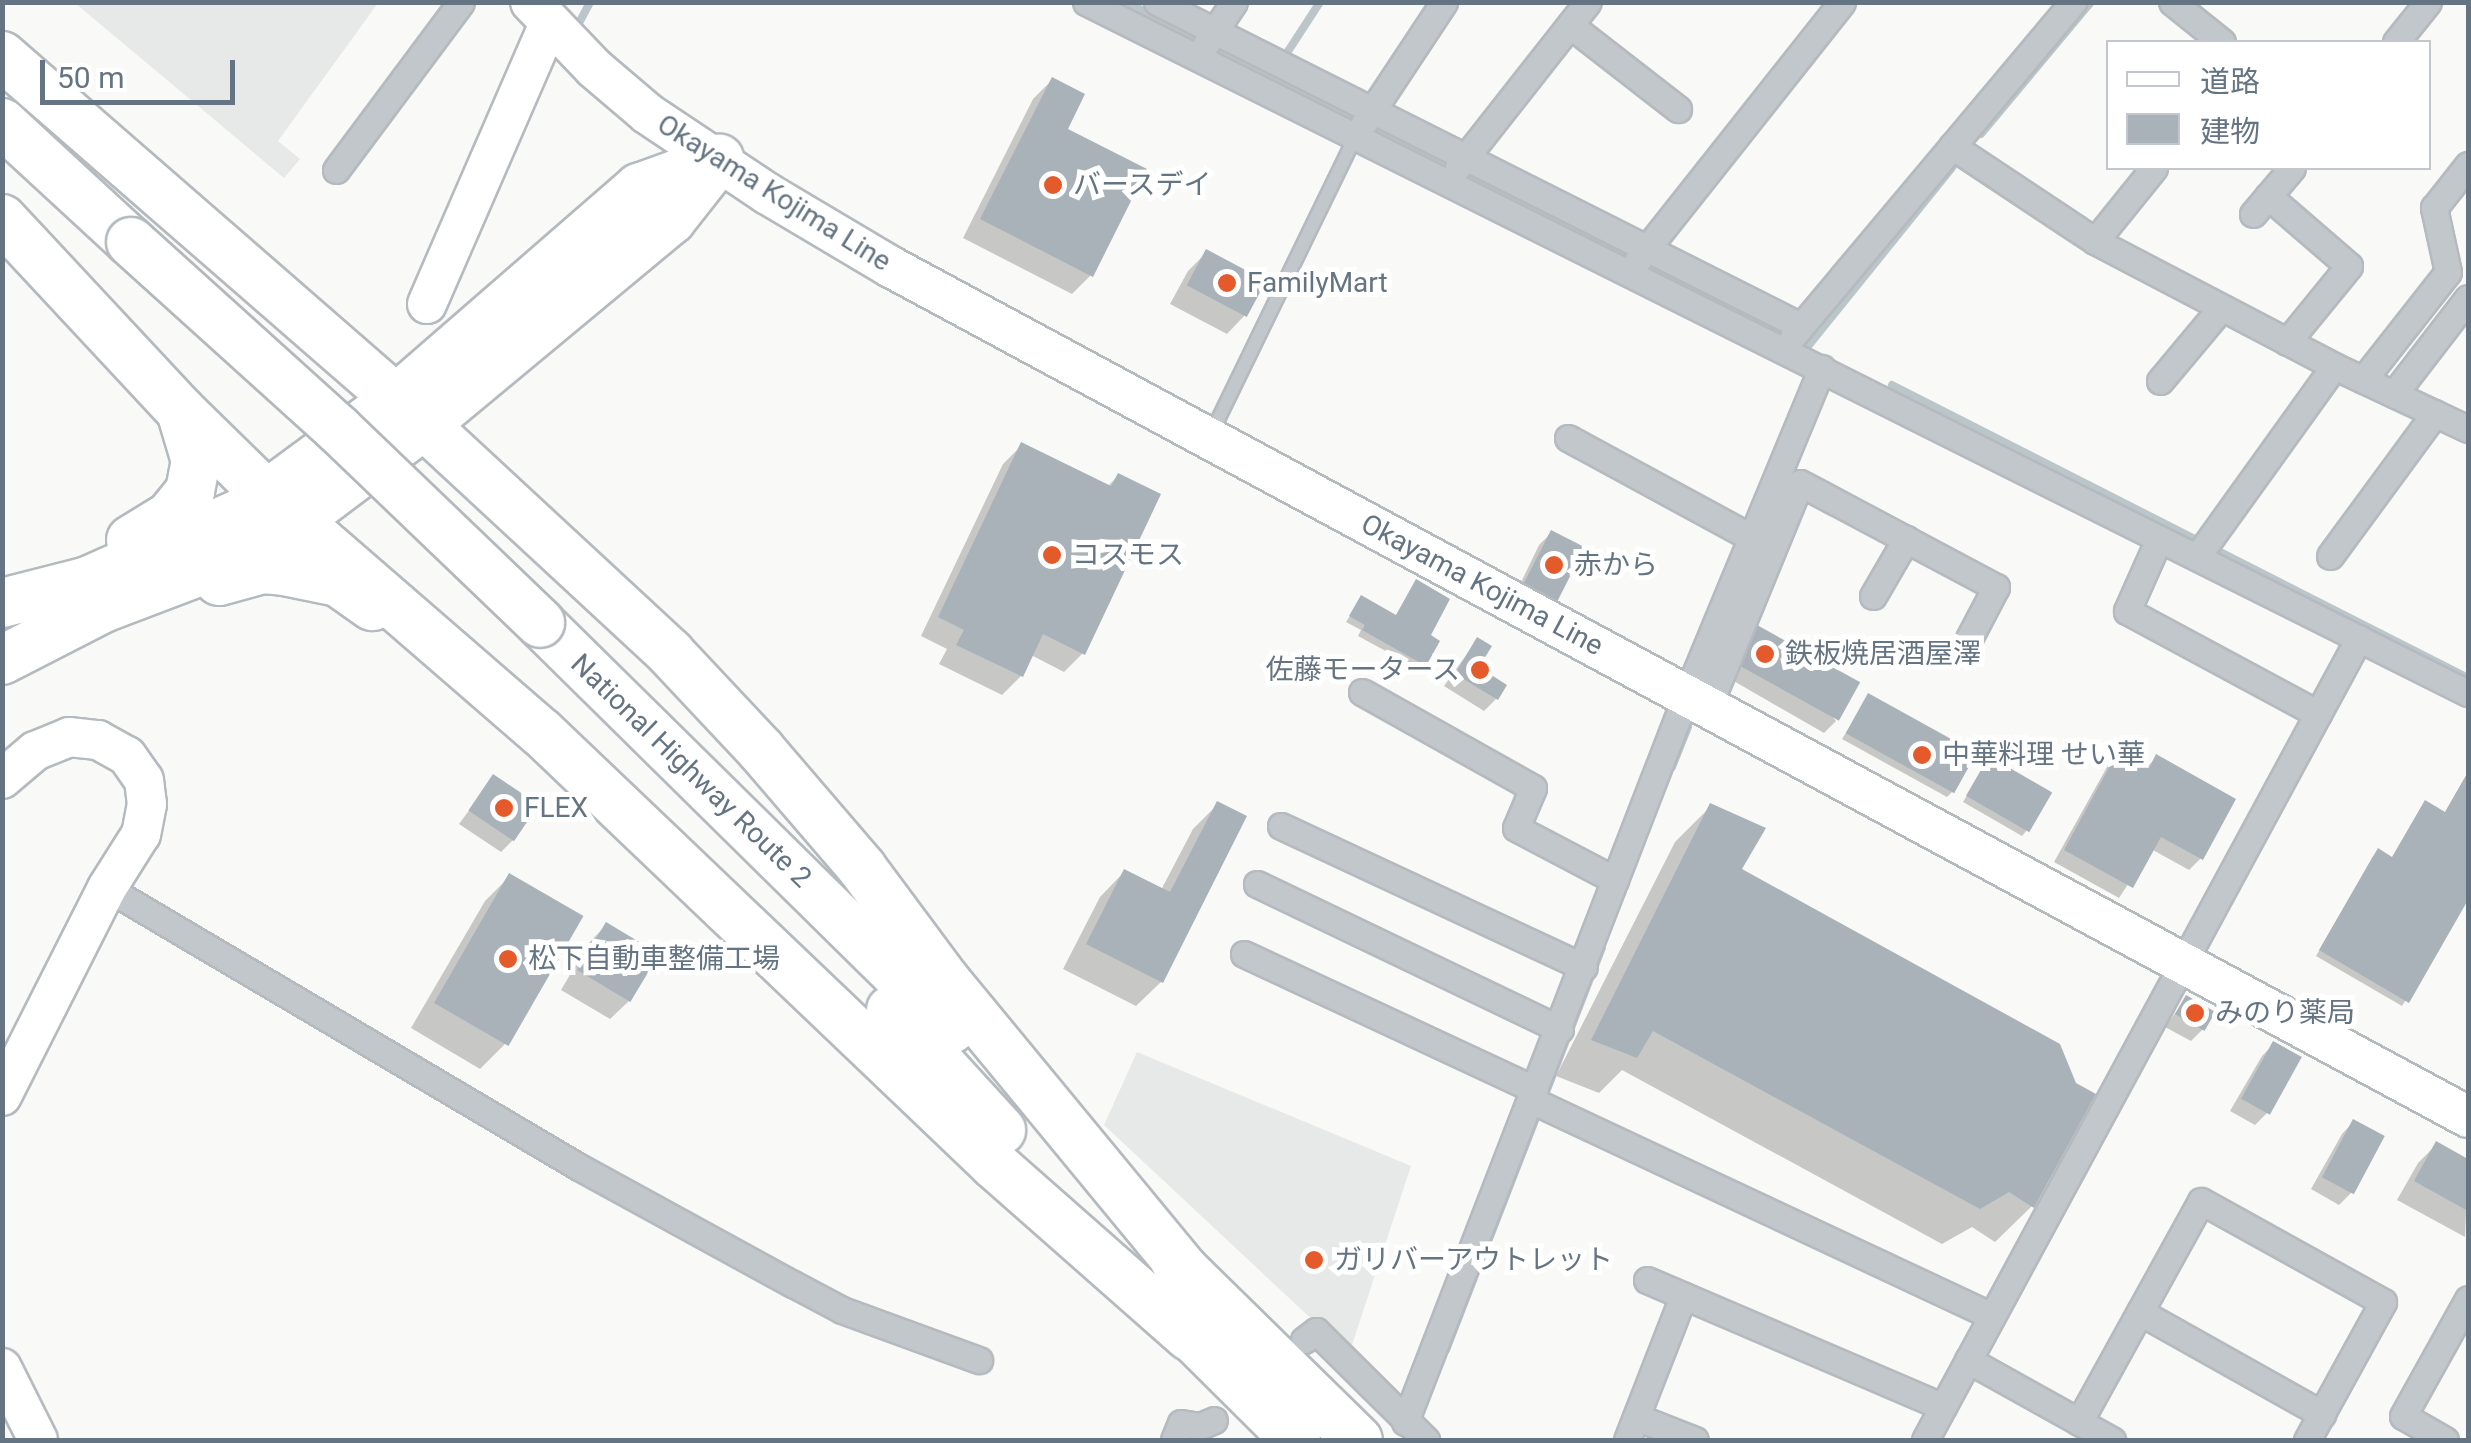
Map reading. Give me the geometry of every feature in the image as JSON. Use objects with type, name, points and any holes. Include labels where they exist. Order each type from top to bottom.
[{"type":"highway","points":[[2,56],[410,412],[642,626],[761,750],[862,868],[946,980],[1197,1285]]},
{"type":"highway","name":"National Highway Route 2","points":[[2,123],[123,251]]},
{"type":"highway","name":"National Highway Route 2","points":[[2,159],[123,251],[338,429],[886,1004],[1189,1336],[1296,1440]]},
{"type":"highway","points":[[2,660],[103,608],[244,554],[283,507],[410,412],[640,188],[719,160]]},
{"type":"highway","points":[[2,219],[181,412],[283,507],[542,733],[995,1165],[1189,1336]]},
{"type":"highway","points":[[2,591],[138,537],[182,505],[190,492],[196,461],[181,412]]},
{"type":"highway","points":[[2,603],[88,581],[230,520],[283,507]]},
{"type":"highway","points":[[103,608],[148,608],[263,569],[338,582],[506,715],[542,733]]},
{"type":"highway","name":"National Highway Route 2","points":[[530,633],[905,981],[1197,1285],[1358,1440]]},
{"type":"main road","name":"Okayama Kojima Line","points":[[546,10],[648,114],[891,267],[2468,1117]]},
{"type":"street","points":[[336,170],[461,2]]},
{"type":"street","points":[[1086,2],[1206,45],[1279,64],[1364,123]]},
{"type":"street","points":[[1157,2],[1206,45],[1637,261],[1822,368],[2159,539],[2202,549],[2359,638],[2468,693]]},
{"type":"street","points":[[1206,45],[1234,2]]},
{"type":"street","points":[[1364,123],[1444,2]]},
{"type":"street","points":[[1456,170],[1588,2]]},
{"type":"street","points":[[1637,261],[1842,2]]},
{"type":"street","points":[[1783,347],[2073,2]]},
{"type":"street","points":[[2172,2],[2220,40]]},
{"type":"street","points":[[2398,40],[2428,2]]},
{"type":"street","points":[[427,304],[546,10]]},
{"type":"street","points":[[1570,25],[1678,109]]},
{"type":"street","points":[[1952,146],[2095,241],[2334,366],[2457,417],[2330,556]]},
{"type":"street","points":[[2363,380],[2448,272],[2434,208],[2468,164]]},
{"type":"street","points":[[2095,241],[2152,170]]},
{"type":"street","points":[[2286,342],[2349,266],[2260,205],[2290,170]]},
{"type":"street","points":[[1637,261],[1801,326]]},
{"type":"street","points":[[2394,394],[2468,298]]},
{"type":"street","points":[[2160,380],[2222,308]]},
{"type":"street","points":[[2202,549],[2334,366]]},
{"type":"street","points":[[1406,1422],[1538,1100],[1615,880],[1698,702],[1776,508],[1822,368]]},
{"type":"street","points":[[1568,438],[1752,538]]},
{"type":"street","points":[[1698,702],[1752,538],[1800,483],[1996,587],[1965,646]]},
{"type":"street","points":[[1873,596],[1906,539]]},
{"type":"street","points":[[2159,539],[2127,611],[2318,714]]},
{"type":"street","points":[[1924,1440],[2359,638]]},
{"type":"street","points":[[1362,692],[1533,788],[1516,828],[1615,880]]},
{"type":"street","points":[[2,779],[35,751],[69,737],[98,740],[127,756],[144,780],[147,804],[140,834],[106,888],[2,1096]]},
{"type":"street","points":[[1281,826],[1584,967]]},
{"type":"street","points":[[1256,884],[1560,1029]]},
{"type":"street","points":[[106,888],[580,1167],[793,1284],[842,1310],[979,1360]]},
{"type":"street","points":[[1244,954],[1538,1100],[1992,1316]]},
{"type":"street","points":[[2079,1422],[2202,1201],[2383,1302],[2307,1440]]},
{"type":"street","points":[[1646,1280],[1942,1407]]},
{"type":"street","points":[[1683,1296],[1632,1429],[1695,1440]]},
{"type":"street","points":[[2445,1440],[2404,1416],[2468,1300]]},
{"type":"street","points":[[2140,1312],[2322,1414]]},
{"type":"street","points":[[1304,1340],[1316,1331],[1426,1440]]},
{"type":"street","points":[[1968,1360],[2112,1440]]},
{"type":"street","points":[[2,1368],[38,1440]]},
{"type":"street","points":[[1174,1440],[1182,1424],[1200,1426],[1214,1420]]},
{"type":"lane","points":[[1208,438],[1364,123]]},
{"type":"shaded area","points":[[75,3],[378,3],[278,141],[300,159],[284,178]]},
{"type":"shaded area","name":"ガリバーアウトレット","points":[[1137,1052],[1411,1166],[1349,1354],[1104,1125]]},
{"type":"building","points":[[1052,77],[1085,94],[1068,129],[1147,169],[1093,277],[980,219]]},
{"type":"building","points":[[1206,249],[1266,281],[1247,317],[1187,285]]},
{"type":"building","points":[[1021,442],[1111,486],[1118,473],[1161,494],[1085,655],[1043,634],[1023,677],[956,645],[964,630],[938,617]]},
{"type":"building","name":"赤から","points":[[1551,530],[1585,547],[1558,601],[1524,583]]},
{"type":"building","points":[[1416,579],[1450,599],[1431,635],[1440,641],[1426,666],[1362,630],[1365,625],[1349,616],[1361,595],[1396,615]]},
{"type":"building","points":[[1757,625],[1860,682],[1839,721],[1736,663]]},
{"type":"building","points":[[1477,637],[1492,646],[1479,667],[1507,685],[1498,700],[1455,674]]},
{"type":"building","points":[[1868,693],[1976,753],[1954,793],[1846,733]]},
{"type":"building","points":[[2118,751],[2149,768],[2156,754],[2236,799],[2203,860],[2161,837],[2133,888],[2064,850]]},
{"type":"building","points":[[1989,756],[2052,792],[2029,832],[1966,796]]},
{"type":"building","points":[[2468,772],[2468,900],[2409,1003],[2319,950],[2378,848],[2392,857],[2425,800],[2445,812]]},
{"type":"building","points":[[493,774],[539,805],[514,841],[468,810]]},
{"type":"building","points":[[1217,801],[1247,816],[1163,983],[1086,944],[1124,869],[1170,892]]},
{"type":"building","points":[[1710,803],[1766,828],[1742,869],[2060,1044],[2076,1083],[2096,1094],[2034,1208],[2009,1192],[1980,1209],[1653,1031],[1637,1058],[1591,1040]]},
{"type":"building","points":[[509,873],[583,916],[508,1046],[434,1003]]},
{"type":"building","points":[[606,922],[659,954],[630,1002],[577,970]]},
{"type":"building","points":[[2186,995],[2215,1012],[2204,1031],[2175,1014]]},
{"type":"building","points":[[2273,1041],[2302,1057],[2270,1115],[2241,1099]]},
{"type":"building","points":[[2353,1119],[2385,1136],[2354,1194],[2322,1177]]},
{"type":"building","points":[[2436,1141],[2468,1159],[2468,1211],[2414,1181]]},
{"type":"waterway","points":[[579,23],[590,2]]},
{"type":"waterway","points":[[1126,2],[1770,327]]},
{"type":"waterway","points":[[1283,59],[1320,2]]},
{"type":"waterway","points":[[1981,134],[2091,2]]},
{"type":"waterway","points":[[1809,345],[1952,168]]},
{"type":"waterway","points":[[1892,385],[2468,678]]},
{"type":"waterway","points":[[1672,767],[1688,727]]},
{"type":"waterway","points":[[1446,1350],[1602,948]]},
{"type":"place","name":"バースデイ","points":[[1053,185]]},
{"type":"place","name":"FamilyMart","points":[[1227,283]]},
{"type":"place","name":"コスモス","points":[[1052,555]]},
{"type":"place","name":"赤から","points":[[1554,565]]},
{"type":"place","name":"鉄板焼居酒屋澤","points":[[1765,654]]},
{"type":"place","name":"佐藤モータース","points":[[1480,670]]},
{"type":"place","name":"中華料理 せい華","points":[[1922,755]]},
{"type":"place","name":"FLEX","points":[[504,808]]},
{"type":"place","name":"松下自動車整備工場","points":[[508,959]]},
{"type":"place","name":"みのり薬局","points":[[2195,1013]]},
{"type":"place","name":"ガリバーアウトレット","points":[[1314,1260]]}]
